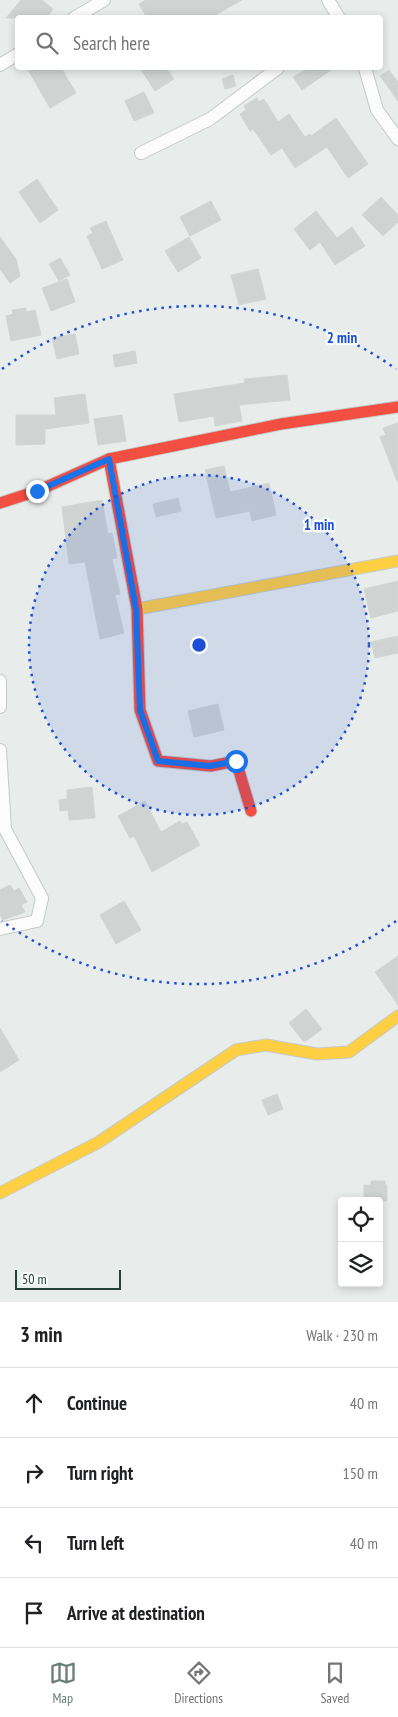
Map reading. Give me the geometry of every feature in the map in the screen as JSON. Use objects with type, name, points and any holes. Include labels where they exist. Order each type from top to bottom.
[{"type":"street","points":[[79,15],[104,0]]},
{"type":"street","points":[[328,0],[337,15]]},
{"type":"street","points":[[0,65],[15,56]]},
{"type":"street","points":[[141,153],[210,119],[275,70]]},
{"type":"street","points":[[366,70],[377,110],[398,139]]},
{"type":"street","points":[[0,503],[37,491],[109,459],[281,424],[398,408]]},
{"type":"street","points":[[109,459],[136,609],[140,710],[158,761],[210,766],[236,761],[251,811]]},
{"type":"street","points":[[136,609],[398,561]]},
{"type":"street","points":[[0,681],[0,707]]},
{"type":"street","points":[[0,750],[4,829],[42,898],[37,921],[0,929]]},
{"type":"street","points":[[0,1193],[99,1142],[236,1050],[266,1045],[317,1054],[349,1052],[398,1016]]},
{"type":"building","points":[[21,0],[42,0],[53,9],[48,15],[15,15],[15,18],[6,18]]},
{"type":"building","points":[[146,0],[242,0],[215,15],[145,15],[139,4]]},
{"type":"building","points":[[28,70],[62,70],[76,93],[50,108]]},
{"type":"building","points":[[141,70],[167,70],[174,79],[155,91]]},
{"type":"building","points":[[305,70],[331,70],[302,90],[293,77]]},
{"type":"building","points":[[389,70],[398,82],[398,101],[380,76]]},
{"type":"building","points":[[233,75],[236,86],[225,89],[222,79]]},
{"type":"building","points":[[144,92],[154,113],[134,121],[125,101]]},
{"type":"building","points":[[257,98],[259,102],[264,99],[278,122],[289,114],[305,137],[310,134],[311,136],[336,118],[368,164],[348,178],[327,147],[295,168],[282,148],[271,155],[253,129],[250,131],[240,114],[246,110],[244,106]]},
{"type":"building","points":[[37,179],[58,210],[40,223],[19,192]]},
{"type":"building","points":[[381,197],[398,215],[398,222],[383,236],[362,215]]},
{"type":"building","points":[[211,201],[221,220],[190,236],[180,217]]},
{"type":"building","points":[[316,211],[337,238],[352,227],[365,246],[335,265],[320,242],[310,250],[294,229]]},
{"type":"building","points":[[106,221],[123,260],[102,269],[87,236],[93,233],[90,228]]},
{"type":"building","points":[[0,237],[16,259],[20,276],[10,283],[0,269]]},
{"type":"building","points":[[189,237],[201,258],[178,272],[165,251]]},
{"type":"building","points":[[60,258],[70,275],[59,281],[49,264]]},
{"type":"building","points":[[258,269],[266,299],[239,305],[231,275]]},
{"type":"building","points":[[67,279],[75,302],[51,311],[42,288]]},
{"type":"building","points":[[26,308],[26,312],[35,310],[41,335],[11,341],[6,316],[13,314],[12,310]]},
{"type":"building","points":[[75,334],[79,354],[57,359],[52,338]]},
{"type":"building","points":[[135,351],[137,363],[115,367],[113,355]]},
{"type":"building","points":[[287,375],[290,400],[239,405],[242,421],[215,426],[214,416],[179,422],[174,394],[245,383],[244,379]]},
{"type":"building","points":[[85,394],[89,423],[45,429],[45,444],[16,445],[16,415],[56,415],[54,398]]},
{"type":"building","points":[[122,415],[126,441],[98,445],[94,419]]},
{"type":"building","points":[[398,423],[397,481],[380,437],[386,435],[383,428]]},
{"type":"building","points":[[224,466],[230,492],[269,483],[276,515],[252,521],[250,511],[216,518],[205,470]]},
{"type":"building","points":[[178,498],[181,511],[156,517],[153,504]]},
{"type":"building","points":[[102,500],[108,534],[112,533],[117,558],[112,559],[120,594],[115,595],[124,633],[100,639],[85,562],[69,564],[62,507]]},
{"type":"building","points":[[398,581],[398,611],[371,618],[364,589]]},
{"type":"building","points":[[398,636],[398,653],[375,658],[371,642]]},
{"type":"building","points":[[218,704],[224,730],[194,737],[188,711]]},
{"type":"building","points":[[92,787],[95,818],[69,820],[68,810],[60,811],[59,800],[67,799],[67,790]]},
{"type":"building","points":[[145,801],[161,832],[180,821],[182,824],[187,822],[200,845],[152,872],[134,836],[130,838],[118,816]]},
{"type":"building","points":[[10,885],[14,891],[19,888],[27,902],[21,905],[25,912],[3,920],[0,915],[0,890]]},
{"type":"building","points":[[124,901],[141,930],[116,944],[100,915]]},
{"type":"building","points":[[398,956],[398,1005],[375,972]]},
{"type":"building","points":[[306,1009],[322,1029],[306,1041],[303,1041],[289,1023]]},
{"type":"building","points":[[0,1028],[19,1060],[0,1072]]},
{"type":"building","points":[[277,1094],[283,1109],[268,1115],[262,1100]]},
{"type":"building","points":[[371,1181],[385,1181],[385,1185],[387,1185],[387,1201],[383,1201],[383,1197],[364,1197],[364,1185],[371,1185]]},
{"type":"traffic: slow","points":[[137,609],[398,561]]},
{"type":"traffic: slow","points":[[0,1193],[99,1142],[236,1050],[266,1045],[317,1054],[349,1052],[398,1016]]},
{"type":"traffic: jam","points":[[0,503],[37,491],[109,459],[281,424],[398,407]]},
{"type":"traffic: jam","points":[[109,459],[137,609],[140,710],[158,761],[211,766],[236,761],[251,811]]},
{"type":"route","points":[[37,491],[109,459],[136,609],[140,710],[158,761],[210,766],[236,761]]}]
